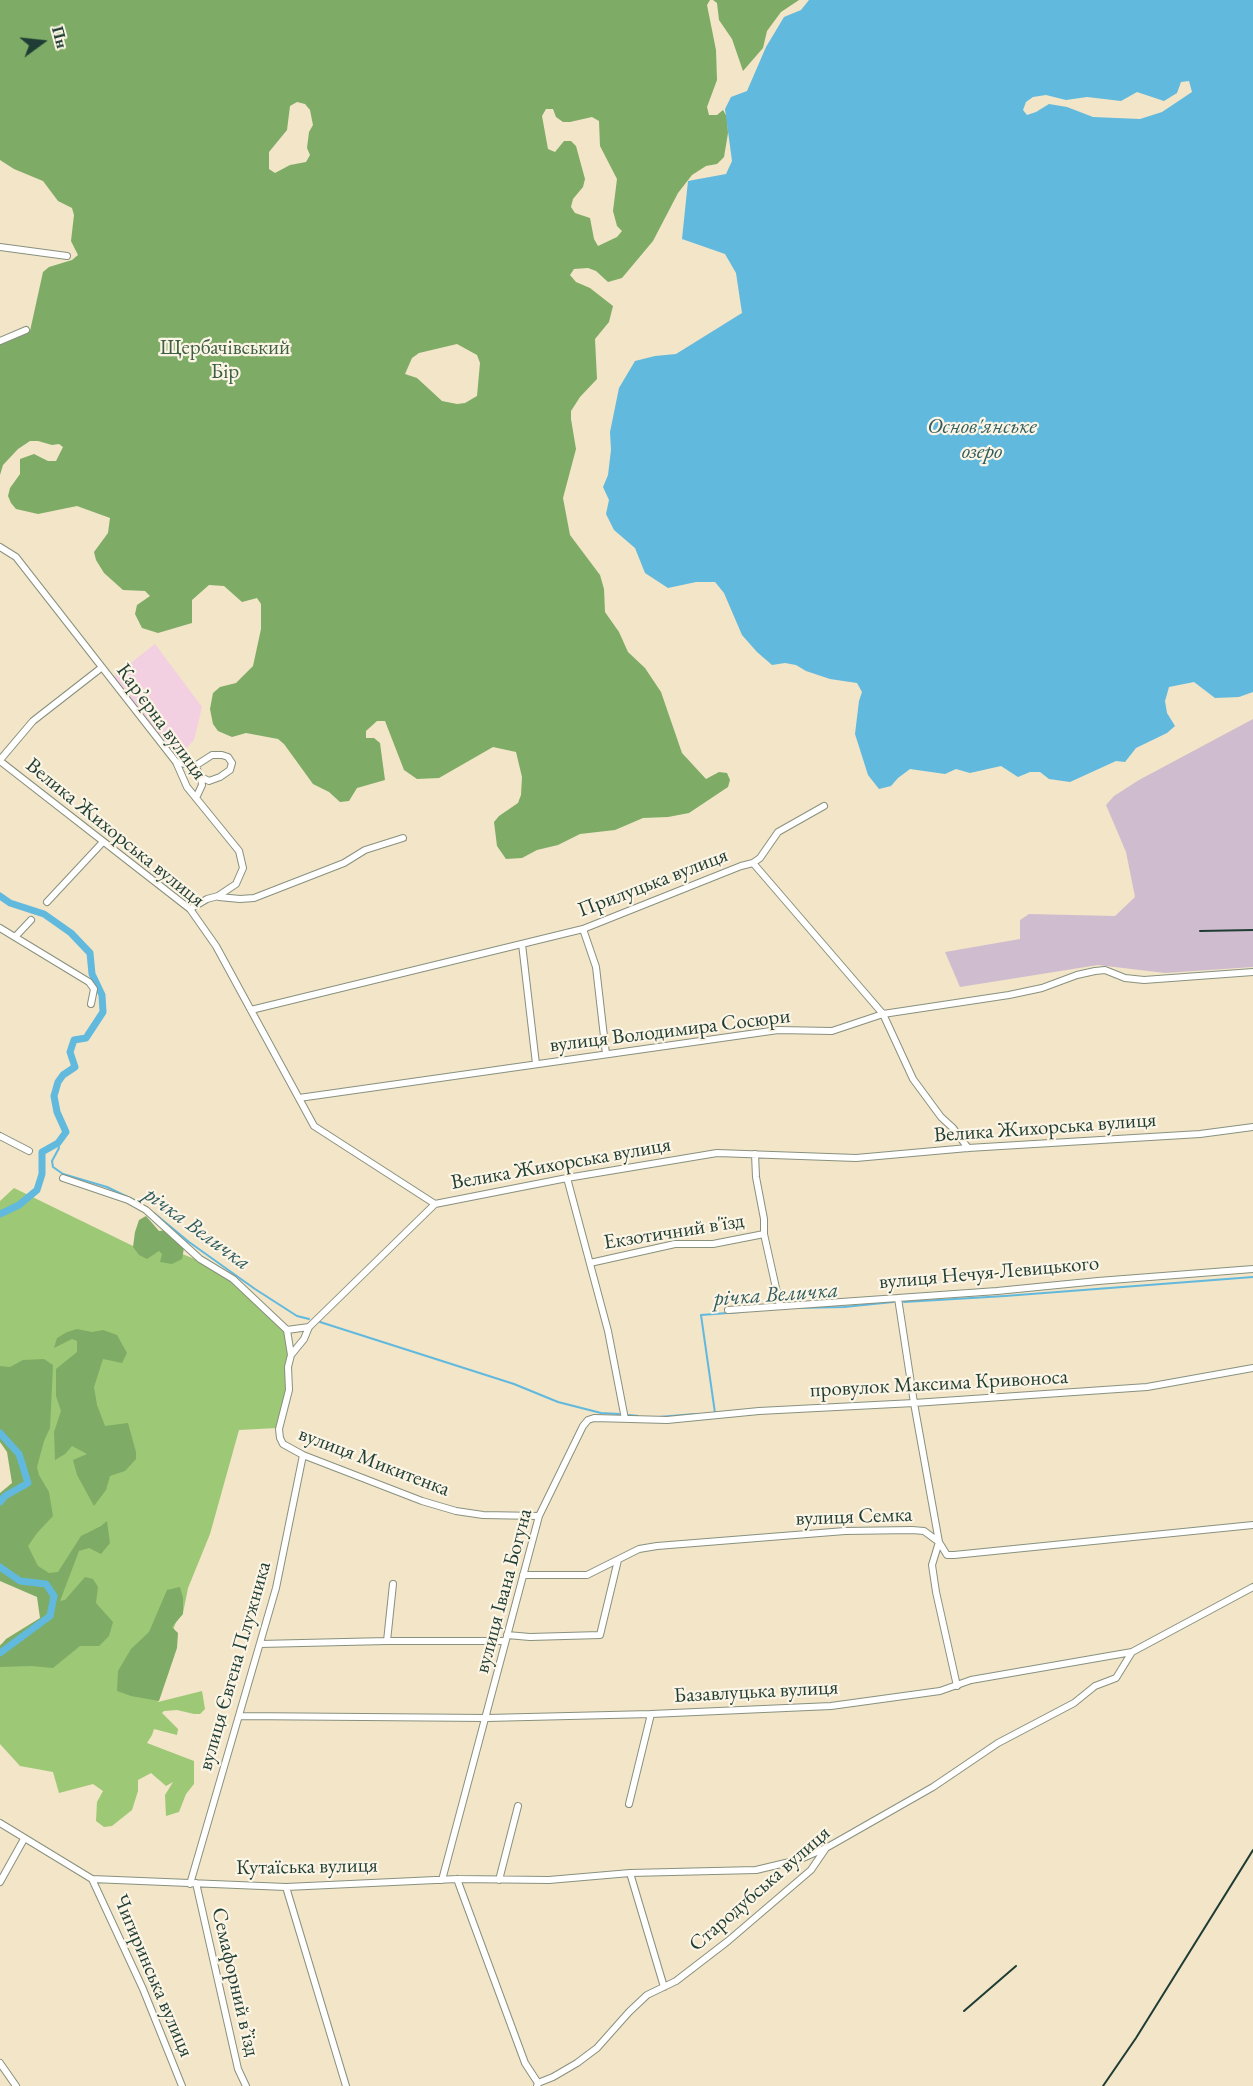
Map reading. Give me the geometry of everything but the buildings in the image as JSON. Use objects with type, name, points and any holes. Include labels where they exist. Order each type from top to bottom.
[{"type":"street","points":[[0,246],[67,256]]},
{"type":"street","points":[[0,341],[26,330]]},
{"type":"street","name":"Кар’єрна вулиця","points":[[0,547],[16,557],[176,762],[187,787],[239,851],[243,868],[236,884],[218,896],[207,899],[190,909]]},
{"type":"street","points":[[0,761],[33,721],[101,668]]},
{"type":"street","points":[[176,762],[195,766],[212,755],[222,755],[228,757],[232,763],[230,770],[220,777],[209,781],[201,777]]},
{"type":"street","name":"Велика Жихорська вулиця","points":[[0,761],[102,843],[190,909],[216,946],[314,1126],[435,1204],[567,1178],[717,1153],[856,1158],[968,1148],[1146,1138],[1253,1127]]},
{"type":"street","points":[[195,766],[201,777],[202,785],[196,798]]},
{"type":"street","points":[[753,863],[760,858],[778,832],[824,806]]},
{"type":"street","points":[[218,896],[254,898],[344,863],[365,850],[403,838]]},
{"type":"street","points":[[47,902],[102,843]]},
{"type":"street","name":"Прилуцька вулиця","points":[[251,1010],[583,929],[753,863],[883,1014],[913,1079],[968,1148]]},
{"type":"street","points":[[15,937],[31,920]]},
{"type":"street","points":[[0,928],[89,982],[94,989],[91,1004]]},
{"type":"street","points":[[583,929],[596,967],[606,1054]]},
{"type":"street","points":[[522,944],[536,1064]]},
{"type":"street","name":"вулиця Володимира Сосюри","points":[[299,1098],[778,1030],[832,1031],[883,1014],[1009,995],[1042,988],[1095,971],[1105,970],[1125,978],[1144,980],[1253,972]]},
{"type":"street","points":[[0,1136],[29,1151]]},
{"type":"street","name":"Екзотичний в'їзд","points":[[755,1154],[764,1234],[780,1306]]},
{"type":"street","points":[[63,1178],[128,1200],[146,1209],[200,1259],[233,1279],[286,1330],[291,1355]]},
{"type":"street","points":[[567,1178],[608,1331],[625,1419]]},
{"type":"street","name":"вулиця Микитенка","points":[[435,1204],[309,1327],[304,1339],[291,1355],[288,1367],[289,1390],[279,1429],[280,1438],[283,1444],[303,1455],[422,1501],[456,1511],[483,1515],[539,1516]]},
{"type":"street","name":"Екзотичний в'їзд","points":[[590,1263],[675,1244],[713,1244],[764,1234]]},
{"type":"street","name":"вулиця Нечуя-Левицького","points":[[728,1310],[997,1291],[1253,1269]]},
{"type":"street","points":[[898,1298],[939,1542],[932,1565],[933,1574],[957,1686]]},
{"type":"street","points":[[286,1330],[309,1327]]},
{"type":"street","name":"провулок Максима Кривоноса","points":[[625,1419],[667,1420],[759,1411],[1147,1387],[1253,1368]]},
{"type":"street","name":"вулиця Івана Богуна","points":[[442,1880],[539,1516],[588,1420],[594,1418],[625,1419]]},
{"type":"street","name":"вулиця Євгена Плужника","points":[[193,1883],[238,1716],[276,1588],[303,1455]]},
{"type":"street","name":"вулиця Семка","points":[[523,1575],[587,1575],[639,1549],[657,1546],[845,1531],[924,1531],[939,1542],[947,1555],[954,1555],[1253,1525]]},
{"type":"street","points":[[260,1644],[600,1635],[618,1560]]},
{"type":"street","points":[[387,1641],[393,1584]]},
{"type":"street","name":"Базавлуцька вулиця","points":[[238,1716],[486,1718],[831,1706],[940,1691],[971,1680],[1132,1652],[1253,1587]]},
{"type":"street","name":"Стародубська вулиця","points":[[538,2085],[561,2073],[597,2048],[647,1995],[694,1969],[766,1910],[810,1870],[826,1848],[933,1787],[998,1743],[1074,1703],[1095,1686],[1116,1678],[1132,1652]]},
{"type":"street","points":[[629,1804],[651,1714]]},
{"type":"street","points":[[499,1880],[518,1806]]},
{"type":"street","name":"Кутаїська вулиця","points":[[0,1823],[92,1879],[286,1887],[457,1879],[549,1880],[630,1873],[756,1870],[798,1860],[826,1848]]},
{"type":"street","points":[[0,1882],[24,1839]]},
{"type":"street","points":[[630,1873],[664,1987]]},
{"type":"street","name":"Чигиринська вулиця","points":[[92,1879],[143,1989],[182,2086]]},
{"type":"street","points":[[457,1879],[525,2063],[538,2085]]},
{"type":"street","name":"Семафорний в’їзд","points":[[193,1883],[238,2069],[246,2086]]},
{"type":"street","points":[[286,1887],[345,2086]]},
{"type":"street","points":[[0,2063],[16,2086]]},
{"type":"shaded area","points":[[155,644],[202,707],[194,740],[177,758],[113,677]]},
{"type":"shaded area","points":[[1253,719],[1253,967],[1165,973],[1098,965],[960,987],[945,952],[1020,939],[1020,920],[1029,914],[1115,916],[1135,897],[1126,852],[1106,805],[1114,796],[1139,780]]},
{"type":"green space","name":"Щербачівський Бір","points":[[0,0],[710,0],[707,5],[716,50],[717,80],[707,107],[709,115],[717,115],[723,110],[727,117],[728,133],[724,157],[717,164],[706,166],[692,175],[678,193],[653,241],[622,278],[608,282],[596,271],[588,268],[574,269],[570,275],[576,282],[590,288],[613,306],[609,322],[595,339],[597,379],[580,397],[571,411],[576,449],[563,498],[570,535],[600,575],[604,589],[605,612],[619,632],[628,652],[645,668],[661,692],[682,753],[706,779],[719,772],[727,773],[730,780],[728,787],[689,813],[643,818],[615,830],[580,834],[522,858],[506,859],[497,846],[494,822],[518,803],[521,795],[522,777],[516,752],[493,747],[439,778],[417,779],[404,770],[385,721],[377,721],[366,731],[366,738],[374,738],[380,743],[385,780],[357,788],[349,801],[340,802],[329,792],[313,784],[278,739],[246,733],[232,737],[218,731],[213,724],[210,709],[213,693],[220,687],[236,683],[253,666],[261,629],[261,604],[257,598],[242,602],[224,586],[209,585],[192,600],[192,623],[158,633],[142,628],[135,614],[137,605],[150,596],[145,591],[123,590],[104,573],[96,560],[94,552],[108,533],[110,518],[77,506],[38,514],[16,509],[8,496],[10,488],[20,474],[20,459],[34,454],[48,461],[56,461],[63,447],[59,444],[30,441],[18,449],[3,465],[0,475],[0,344],[30,331],[43,272],[49,267],[72,260],[78,255],[71,241],[74,215],[72,208],[58,201],[43,181],[14,169],[0,160]],"holes":[[[297,102],[305,104],[310,110],[313,125],[309,132],[307,148],[310,155],[306,162],[290,165],[275,173],[269,169],[269,152],[287,130],[290,106]],[[546,109],[553,109],[556,117],[563,122],[592,117],[599,121],[600,146],[617,179],[613,211],[617,226],[622,231],[617,237],[598,246],[594,239],[590,218],[575,213],[571,207],[585,179],[576,146],[571,141],[564,141],[555,152],[548,149],[542,116]],[[457,344],[477,355],[480,363],[477,396],[465,403],[442,401],[417,378],[405,374],[412,358],[419,353]]]},
{"type":"green space","points":[[713,0],[799,0],[781,12],[767,31],[763,48],[743,71],[732,39],[719,20],[717,3]]},
{"type":"green space","points":[[14,1188],[133,1246],[170,1249],[202,1262],[233,1279],[284,1328],[291,1355],[277,1428],[239,1430],[210,1534],[188,1588],[183,1613],[180,1610],[167,1648],[158,1702],[202,1691],[205,1709],[200,1714],[177,1710],[164,1711],[162,1713],[178,1729],[177,1735],[154,1729],[147,1743],[194,1761],[194,1784],[186,1794],[179,1812],[166,1816],[165,1795],[173,1782],[166,1786],[151,1773],[138,1780],[138,1791],[132,1810],[112,1826],[104,1827],[96,1821],[97,1802],[103,1791],[93,1784],[59,1793],[53,1772],[20,1766],[0,1744],[0,1645],[44,1616],[16,1527],[27,1435],[0,1417],[0,1201]]},
{"type":"green space","points":[[146,1216],[159,1231],[166,1230],[184,1248],[182,1259],[172,1264],[160,1262],[162,1254],[159,1251],[147,1259],[139,1255],[133,1247],[135,1232],[139,1220]]},
{"type":"green space","points":[[77,1329],[92,1332],[103,1330],[117,1335],[127,1353],[122,1363],[103,1359],[94,1387],[97,1405],[105,1426],[128,1423],[136,1459],[125,1471],[110,1476],[106,1490],[94,1506],[77,1475],[73,1460],[87,1454],[72,1446],[55,1460],[54,1432],[61,1411],[56,1396],[56,1369],[77,1352],[77,1341],[72,1339],[54,1348],[57,1338]]},
{"type":"green space","points":[[44,1359],[53,1365],[50,1428],[37,1467],[49,1492],[53,1516],[28,1546],[38,1566],[49,1573],[58,1572],[81,1536],[107,1521],[110,1543],[101,1554],[89,1548],[79,1551],[60,1601],[65,1600],[85,1577],[93,1579],[98,1587],[96,1603],[113,1622],[109,1636],[99,1646],[80,1646],[53,1668],[0,1667],[0,1646],[6,1639],[40,1618],[37,1597],[0,1581],[0,1493],[12,1483],[7,1452],[0,1442],[0,1366],[10,1367],[23,1360]]},
{"type":"green space","points":[[180,1587],[183,1614],[172,1627],[178,1633],[177,1648],[159,1701],[117,1691],[118,1671],[131,1649],[149,1632],[167,1590]]},
{"type":"water","name":"Основ'янське озеро","points":[[809,0],[1253,0],[1253,692],[1239,697],[1215,698],[1194,682],[1169,687],[1165,701],[1167,713],[1175,726],[1167,733],[1136,748],[1125,762],[1116,761],[1070,782],[1049,779],[1040,772],[1030,772],[1018,777],[1001,766],[970,773],[956,769],[945,774],[910,769],[891,786],[879,789],[868,775],[855,734],[862,692],[857,683],[830,679],[796,665],[785,663],[772,665],[742,635],[724,593],[715,582],[696,582],[668,588],[645,573],[635,548],[614,530],[606,514],[609,500],[603,487],[608,475],[611,450],[610,432],[619,388],[635,361],[676,354],[742,313],[736,273],[725,254],[682,239],[688,181],[726,174],[732,161],[725,109],[731,97],[747,91],[766,47],[784,17],[801,10]],"holes":[[[1189,81],[1192,92],[1162,112],[1140,119],[1093,117],[1067,107],[1049,104],[1027,115],[1023,110],[1026,102],[1033,97],[1046,95],[1066,100],[1087,97],[1121,101],[1137,92],[1164,101],[1177,93],[1181,82]]]},
{"type":"waterway","points":[[0,896],[10,903],[44,914],[71,933],[90,953],[92,974],[102,995],[103,1012],[86,1038],[74,1040],[70,1052],[75,1067],[63,1075],[58,1082],[54,1096],[57,1112],[66,1132],[58,1143],[42,1152],[42,1174],[37,1190],[19,1205],[0,1214]]},
{"type":"waterway","name":"річка Величка","points":[[58,1143],[59,1148],[52,1161],[53,1167],[63,1174],[107,1187],[134,1200]]},
{"type":"waterway","name":"річка Величка","points":[[154,1213],[189,1242],[255,1289],[297,1316],[309,1319]]},
{"type":"waterway","name":"річка Величка","points":[[904,1302],[1253,1277]]},
{"type":"waterway","name":"річка Величка","points":[[794,1308],[844,1307],[893,1302]]},
{"type":"waterway","name":"річка Величка","points":[[713,1413],[715,1413],[701,1315],[741,1312]]},
{"type":"waterway","name":"річка Величка","points":[[320,1322],[514,1384],[558,1402],[601,1413],[619,1414]]},
{"type":"waterway","name":"річка Величка","points":[[659,1417],[695,1414]]},
{"type":"waterway","name":"річка Величка","points":[[629,1415],[638,1416]]},
{"type":"waterway","points":[[0,1433],[19,1454],[28,1483],[5,1496],[0,1502]]},
{"type":"waterway","points":[[0,1567],[20,1581],[46,1584],[54,1596],[50,1616],[0,1653]]},
{"type":"railway","points":[[1200,931],[1253,930]]},
{"type":"railway","points":[[1103,2086],[1136,2038],[1253,1850]]},
{"type":"railway","points":[[964,2011],[1016,1966]]}]
